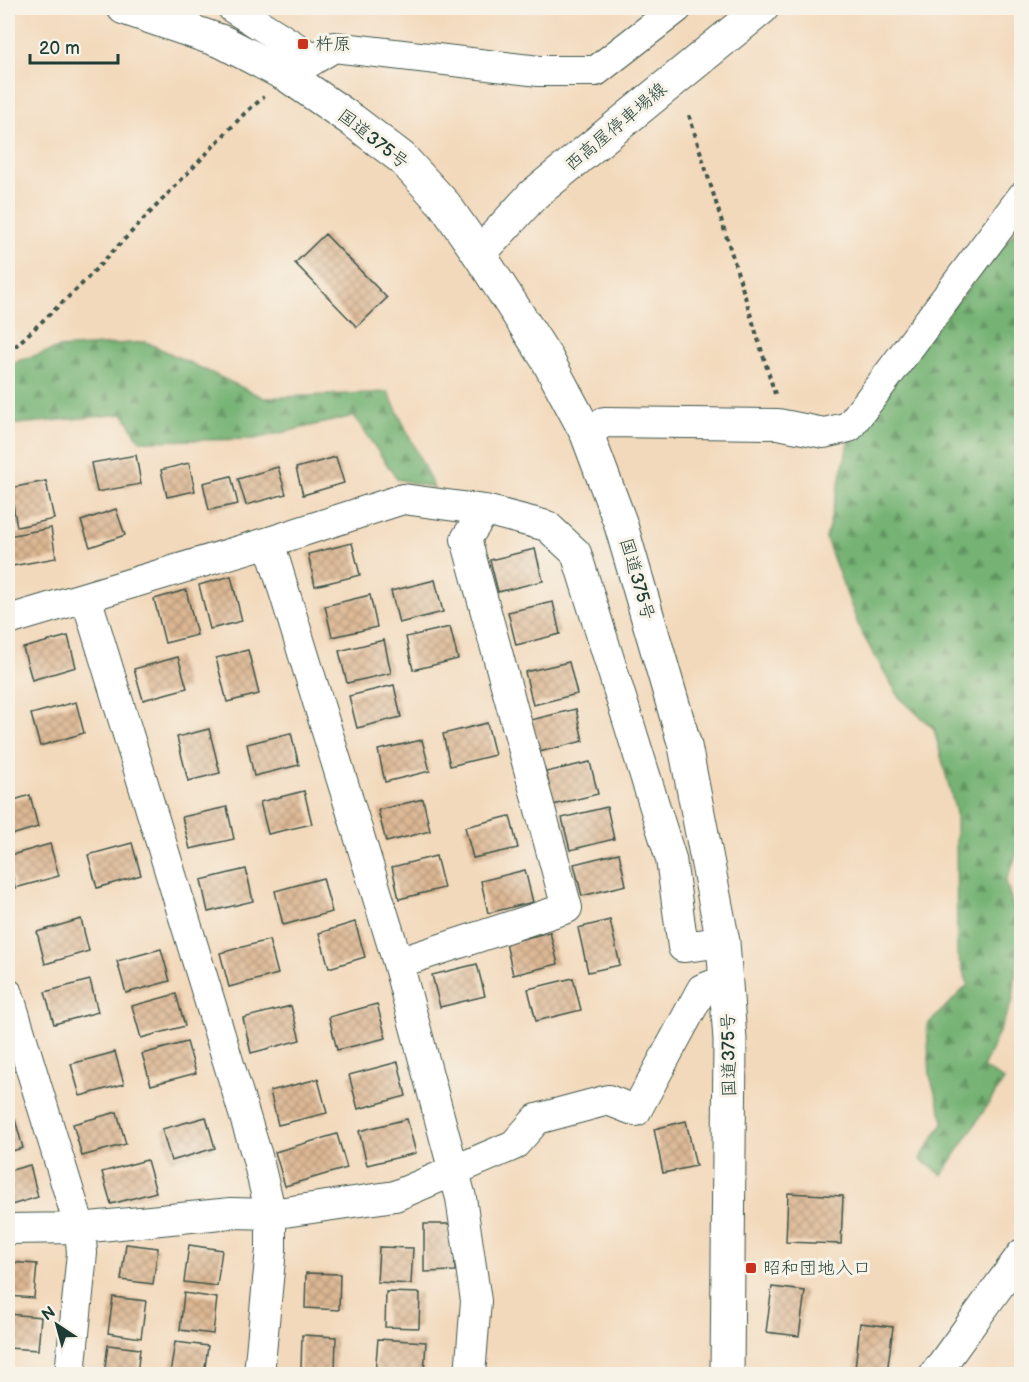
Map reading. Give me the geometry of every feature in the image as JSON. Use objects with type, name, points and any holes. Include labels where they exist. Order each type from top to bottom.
[{"type":"main road","name":"国道375号","points":[[124,8],[301,67],[352,120],[402,158],[445,205],[479,254],[547,358],[587,434],[620,522],[685,746],[723,942],[730,1040],[727,1374]]},
{"type":"main road","name":"西高屋停車場線","points":[[479,254],[533,195],[762,8]]},
{"type":"street","points":[[233,8],[301,67],[334,47],[539,71],[596,71],[677,8]]},
{"type":"street","points":[[587,434],[604,422],[778,424],[824,433],[849,427],[1022,197]]},
{"type":"street","points":[[8,618],[12,619],[269,542],[403,499],[484,510],[547,526],[576,553],[671,859],[683,947],[723,942]]},
{"type":"street","points":[[398,963],[567,908],[466,539],[484,510]]},
{"type":"street","points":[[269,542],[398,963],[461,1198],[476,1301],[470,1374]]},
{"type":"street","points":[[86,597],[257,1156],[271,1214],[272,1249],[259,1374]]},
{"type":"street","points":[[8,1229],[80,1228],[231,1213],[271,1214],[395,1196],[514,1144],[537,1119],[608,1100],[636,1111],[702,989],[726,980]]},
{"type":"street","points":[[8,994],[80,1228],[82,1253],[70,1374]]},
{"type":"street","points":[[935,1374],[1022,1254]]},
{"type":"path","points":[[8,352],[79,287],[245,113],[301,67]]},
{"type":"path","points":[[689,115],[778,406],[778,424]]},
{"type":"green space","points":[[1021,224],[1022,841],[1006,881],[1020,932],[1013,1000],[983,1068],[1004,1080],[942,1175],[920,1159],[944,1121],[930,1076],[927,1025],[968,985],[957,954],[956,813],[934,729],[899,697],[861,632],[826,539],[851,432]]},
{"type":"green space","points":[[146,342],[264,398],[388,392],[434,488],[397,479],[354,416],[254,439],[140,441],[124,414],[8,425],[8,364],[59,348]]},
{"type":"building","points":[[325,234],[387,298],[357,327],[295,263]]},
{"type":"building","points":[[136,455],[141,484],[97,492],[91,463]]},
{"type":"building","points":[[336,457],[344,483],[303,495],[296,468]]},
{"type":"building","points":[[189,463],[195,491],[167,497],[161,470]]},
{"type":"building","points":[[278,467],[286,494],[246,505],[238,479]]},
{"type":"building","points":[[231,476],[238,504],[209,510],[203,483]]},
{"type":"building","points":[[46,481],[54,519],[17,527],[10,488]]},
{"type":"building","points":[[116,509],[125,535],[90,547],[81,521]]},
{"type":"building","points":[[51,528],[56,558],[12,566],[8,536]]},
{"type":"building","points":[[352,543],[360,575],[315,586],[308,554]]},
{"type":"building","points":[[535,549],[543,581],[498,592],[490,560]]},
{"type":"building","points":[[231,576],[242,621],[210,629],[199,585]]},
{"type":"building","points":[[435,580],[443,612],[399,623],[391,591]]},
{"type":"building","points":[[186,590],[197,635],[165,643],[154,599]]},
{"type":"building","points":[[370,595],[377,627],[332,637],[325,606]]},
{"type":"building","points":[[553,602],[560,634],[516,645],[508,612]]},
{"type":"building","points":[[450,627],[458,659],[413,670],[406,637]]},
{"type":"building","points":[[68,636],[76,667],[32,680],[23,648]]},
{"type":"building","points":[[384,640],[391,673],[347,683],[339,651]]},
{"type":"building","points":[[248,650],[259,694],[227,702],[216,658]]},
{"type":"building","points":[[178,657],[187,688],[143,700],[134,669]]},
{"type":"building","points":[[569,662],[577,694],[533,705],[525,672]]},
{"type":"building","points":[[394,685],[401,717],[357,728],[349,696]]},
{"type":"building","points":[[76,702],[84,733],[40,746],[31,714]]},
{"type":"building","points":[[576,709],[583,741],[539,752],[531,720]]},
{"type":"building","points":[[487,723],[495,755],[450,766],[443,734]]},
{"type":"building","points":[[209,729],[220,773],[188,781],[177,737]]},
{"type":"building","points":[[291,733],[299,765],[254,776],[247,744]]},
{"type":"building","points":[[422,740],[430,771],[385,782],[378,750]]},
{"type":"building","points":[[590,762],[598,794],[553,805],[546,772]]},
{"type":"building","points":[[304,791],[312,824],[268,834],[260,802]]},
{"type":"building","points":[[30,795],[38,827],[8,836],[8,802]]},
{"type":"building","points":[[423,799],[430,831],[386,842],[378,810]]},
{"type":"building","points":[[227,807],[234,839],[190,849],[182,817]]},
{"type":"building","points":[[607,807],[614,839],[570,850],[562,818]]},
{"type":"building","points":[[510,816],[518,848],[473,858],[465,827]]},
{"type":"building","points":[[132,843],[141,875],[97,888],[88,855]]},
{"type":"building","points":[[50,844],[59,876],[15,888],[8,856]]},
{"type":"building","points":[[619,853],[626,885],[582,896],[574,864]]},
{"type":"building","points":[[436,856],[444,888],[399,899],[392,867]]},
{"type":"building","points":[[246,869],[253,901],[208,912],[201,880]]},
{"type":"building","points":[[525,870],[533,902],[488,913],[481,881]]},
{"type":"building","points":[[323,878],[332,912],[283,925],[275,891]]},
{"type":"building","points":[[81,919],[89,951],[45,964],[37,932]]},
{"type":"building","points":[[610,920],[620,965],[588,972],[578,928]]},
{"type":"building","points":[[355,922],[365,957],[329,968],[319,933]]},
{"type":"building","points":[[550,932],[558,964],[513,975],[506,943]]},
{"type":"building","points":[[269,940],[278,974],[229,987],[220,953]]},
{"type":"building","points":[[161,949],[170,981],[126,993],[117,961]]},
{"type":"building","points":[[477,964],[485,996],[440,1007],[432,975]]},
{"type":"building","points":[[573,978],[581,1010],[536,1021],[528,989]]},
{"type":"building","points":[[90,980],[98,1012],[54,1024],[45,992]]},
{"type":"building","points":[[176,994],[185,1026],[141,1038],[132,1006]]},
{"type":"building","points":[[377,1004],[386,1038],[337,1050],[329,1017]]},
{"type":"building","points":[[291,1006],[300,1040],[251,1053],[243,1018]]},
{"type":"building","points":[[187,1042],[196,1073],[151,1085],[142,1054]]},
{"type":"building","points":[[115,1052],[124,1084],[80,1096],[71,1064]]},
{"type":"building","points":[[398,1062],[406,1096],[358,1109],[349,1075]]},
{"type":"building","points":[[318,1079],[327,1113],[278,1125],[270,1091]]},
{"type":"building","points":[[117,1112],[126,1144],[82,1156],[73,1124]]},
{"type":"building","points":[[14,1116],[23,1148],[8,1152],[8,1118]]},
{"type":"building","points":[[206,1117],[215,1148],[171,1161],[162,1129]]},
{"type":"building","points":[[407,1119],[416,1153],[367,1165],[359,1131]]},
{"type":"building","points":[[686,1121],[696,1166],[663,1173],[654,1129]]},
{"type":"building","points":[[337,1134],[347,1168],[285,1186],[275,1152]]},
{"type":"building","points":[[147,1160],[156,1192],[111,1204],[102,1172]]},
{"type":"building","points":[[30,1165],[38,1197],[8,1206],[8,1171]]},
{"type":"building","points":[[788,1193],[843,1196],[841,1244],[786,1242]]},
{"type":"building","points":[[424,1224],[456,1224],[455,1271],[424,1272]]},
{"type":"building","points":[[126,1244],[158,1248],[153,1284],[121,1280]]},
{"type":"building","points":[[189,1245],[222,1250],[217,1286],[184,1282]]},
{"type":"building","points":[[379,1247],[413,1248],[411,1284],[377,1282]]},
{"type":"building","points":[[8,1262],[37,1264],[34,1298],[8,1296]]},
{"type":"building","points":[[306,1273],[340,1274],[339,1310],[305,1308]]},
{"type":"building","points":[[772,1287],[805,1291],[799,1336],[766,1332]]},
{"type":"building","points":[[386,1292],[420,1293],[419,1328],[385,1327]]},
{"type":"building","points":[[184,1293],[217,1298],[213,1334],[180,1330]]},
{"type":"building","points":[[113,1297],[146,1301],[141,1338],[108,1333]]},
{"type":"building","points":[[8,1314],[41,1317],[38,1350],[8,1348]]},
{"type":"building","points":[[860,1323],[893,1327],[887,1373],[855,1369]]},
{"type":"building","points":[[302,1335],[336,1337],[335,1372],[301,1370]]},
{"type":"building","points":[[378,1339],[426,1342],[424,1374],[375,1373]]},
{"type":"building","points":[[175,1342],[208,1346],[204,1374],[170,1374]]},
{"type":"building","points":[[108,1345],[140,1349],[137,1374],[104,1374]]},
{"type":"place","name":"杵原","points":[[303,44]]},
{"type":"place","name":"昭和団地入口","points":[[751,1268]]}]
